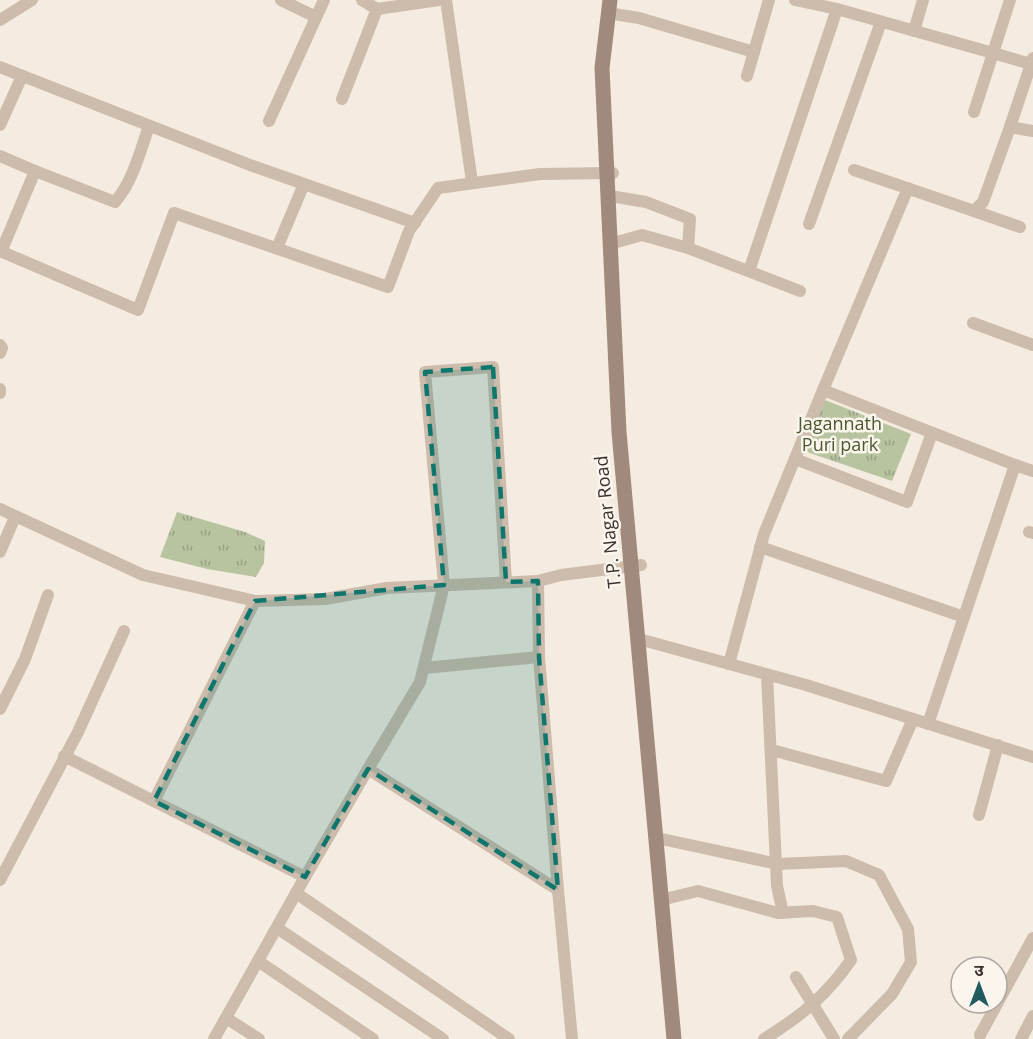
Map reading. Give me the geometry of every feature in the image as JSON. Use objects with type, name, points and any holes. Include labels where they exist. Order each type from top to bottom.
[{"type":"main road","name":"T.P. Nagar Road","points":[[613,5],[602,68],[611,173],[619,432],[637,565],[644,641],[674,1039]]},
{"type":"main road","points":[[611,173],[616,197],[616,242],[625,409],[637,565]]},
{"type":"main road","points":[[660,839],[669,898],[681,1039]]},
{"type":"street","points":[[0,20],[18,3],[32,0]]},
{"type":"street","points":[[281,0],[316,17]]},
{"type":"street","points":[[269,122],[324,0]]},
{"type":"street","points":[[362,0],[377,9],[439,0]]},
{"type":"street","points":[[446,0],[472,183]]},
{"type":"street","points":[[747,76],[769,0]]},
{"type":"street","points":[[795,0],[837,9],[993,53],[1032,61],[983,202],[974,211]]},
{"type":"street","points":[[914,31],[923,0]]},
{"type":"street","points":[[974,112],[1010,0]]},
{"type":"street","points":[[613,5],[639,18],[754,52]]},
{"type":"street","points":[[342,99],[377,9]]},
{"type":"street","points":[[749,271],[837,9]]},
{"type":"street","points":[[809,224],[881,22]]},
{"type":"street","points":[[0,67],[149,126],[415,223]]},
{"type":"street","points":[[0,125],[22,76]]},
{"type":"street","points":[[0,156],[115,202],[123,193],[131,176],[149,126]]},
{"type":"street","points":[[1010,127],[1033,131]]},
{"type":"street","points":[[854,170],[1020,226]]},
{"type":"street","points":[[35,171],[1,251],[138,310],[174,213],[388,287],[409,231],[438,188],[540,174],[611,173]]},
{"type":"street","points":[[277,249],[304,184]]},
{"type":"street","points":[[729,664],[760,547],[908,188]]},
{"type":"street","points":[[616,197],[646,202],[690,219],[688,248]]},
{"type":"street","points":[[616,242],[642,235],[688,248],[800,291]]},
{"type":"street","points":[[973,323],[1033,345]]},
{"type":"street","points":[[0,345],[2,348],[0,353]]},
{"type":"street","points":[[214,1039],[296,893],[420,682],[444,585],[425,372],[493,367],[506,582]]},
{"type":"street","points":[[823,390],[1033,471]]},
{"type":"street","points":[[795,459],[907,502],[932,433]]},
{"type":"street","points":[[928,724],[1015,465]]},
{"type":"street","points":[[0,509],[143,575],[255,601],[325,599],[387,588],[538,581],[561,575],[637,565]]},
{"type":"street","points":[[0,552],[15,517]]},
{"type":"street","points":[[760,547],[964,617]]},
{"type":"street","points":[[538,581],[538,657],[572,1039]]},
{"type":"street","points":[[0,709],[26,659],[48,595]]},
{"type":"street","points":[[154,801],[255,601]]},
{"type":"street","points":[[0,880],[64,756],[124,631]]},
{"type":"street","points":[[644,641],[767,675],[1033,757]]},
{"type":"street","points":[[424,668],[538,657]]},
{"type":"street","points":[[767,675],[778,864],[777,886],[783,913]]},
{"type":"street","points":[[771,750],[886,781],[913,719]]},
{"type":"street","points":[[979,815],[998,746]]},
{"type":"street","points":[[64,756],[305,878]]},
{"type":"street","points":[[368,769],[558,890]]},
{"type":"street","points":[[660,839],[778,864],[846,861],[879,875],[908,929],[911,962],[892,994],[848,1039]]},
{"type":"street","points":[[669,898],[698,891],[783,913],[813,911],[837,917],[851,960],[831,990],[764,1039]]},
{"type":"street","points":[[296,893],[509,1039]]},
{"type":"street","points":[[277,928],[443,1039]]},
{"type":"street","points":[[980,1035],[1033,938]]},
{"type":"street","points":[[258,961],[373,1039]]},
{"type":"street","points":[[796,977],[834,1039]]},
{"type":"street","points":[[1021,1039],[1033,1016]]},
{"type":"street","points":[[226,1018],[259,1039]]},
{"type":"highlighted area","points":[[493,367],[506,582],[538,581],[539,657],[558,890],[368,769],[305,877],[154,801],[255,601],[444,585],[425,372]]},
{"type":"green space","name":"Jagannath Puri park","points":[[825,400],[911,434],[892,481],[804,451]]},
{"type":"green space","points":[[177,512],[245,532],[265,541],[264,563],[256,577],[207,569],[160,557]]}]
